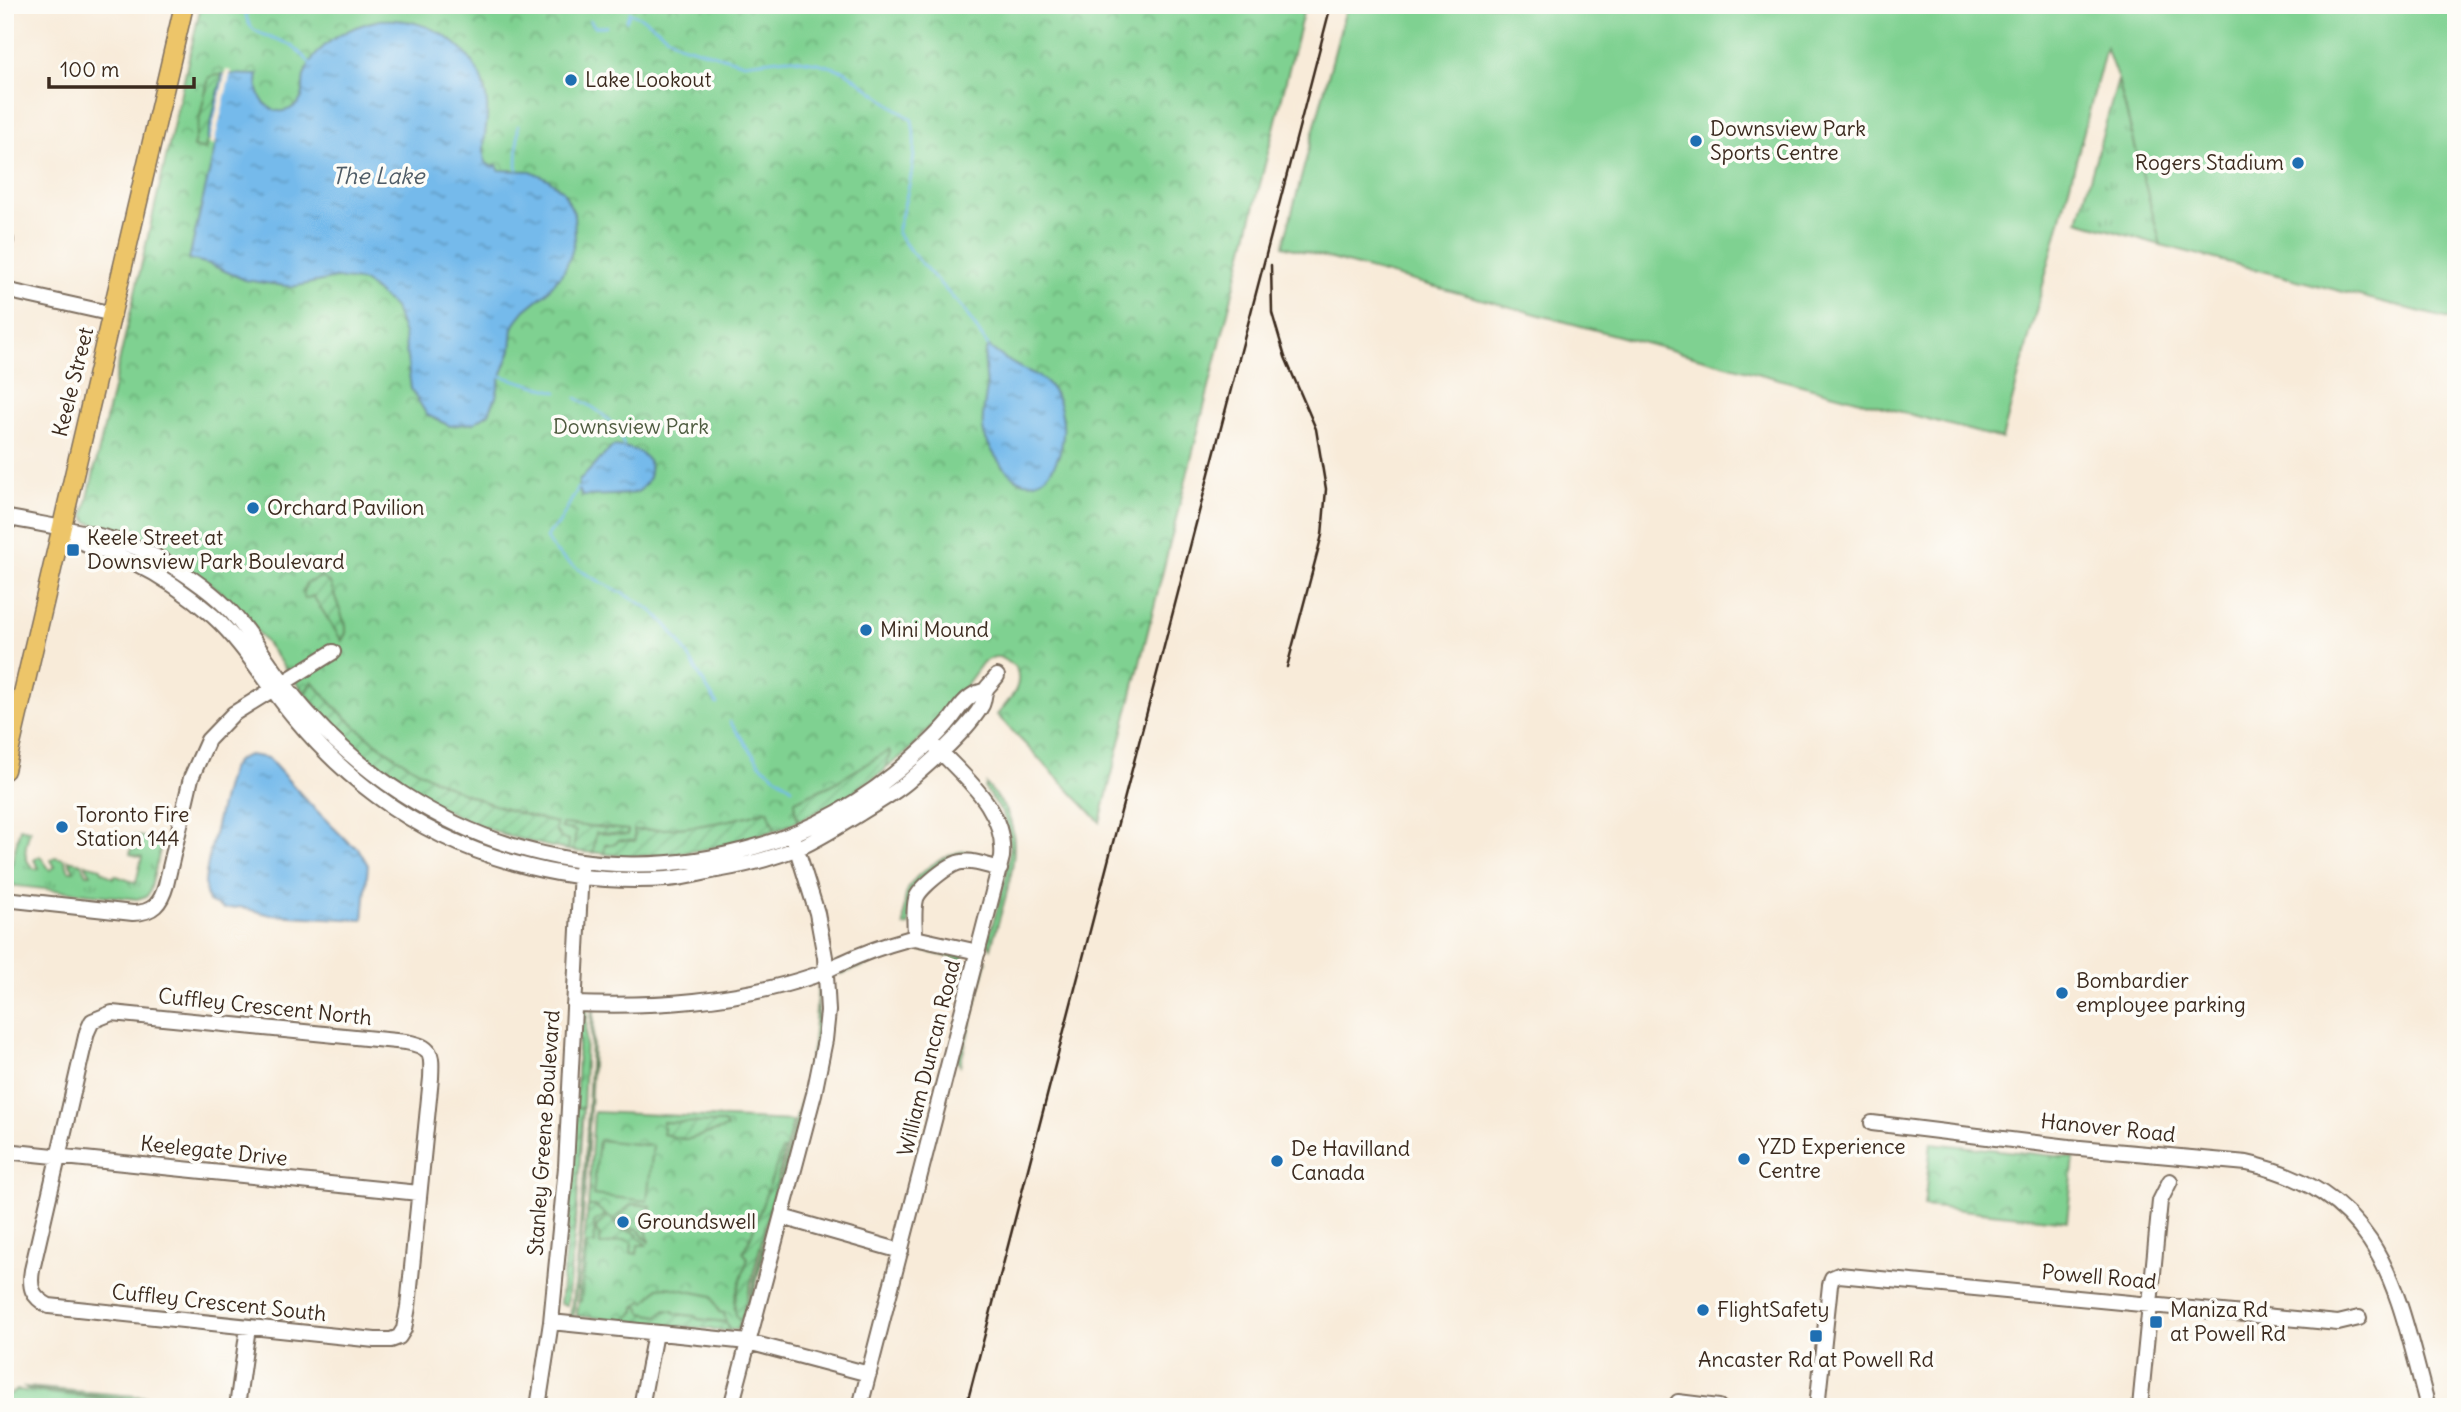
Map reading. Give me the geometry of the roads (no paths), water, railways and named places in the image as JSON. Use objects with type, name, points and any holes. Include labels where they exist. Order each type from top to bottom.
[{"type":"main road","name":"Keele Street","points":[[5,770],[184,5]]},
{"type":"street","points":[[5,290],[113,314]]},
{"type":"street","points":[[5,517],[94,534],[145,551],[194,581],[236,618],[279,686],[294,717],[329,754],[378,797],[442,836],[493,857],[580,877],[669,879],[776,856],[936,746],[970,696],[986,690],[998,676]]},
{"type":"street","points":[[5,900],[134,913],[149,911],[156,906],[164,895],[191,778],[208,740],[233,714],[333,652]]},
{"type":"street","points":[[279,686],[337,744],[387,785],[420,806],[496,842],[582,861],[631,864],[669,863],[794,842]]},
{"type":"street","name":"William Duncan Road","points":[[860,1407],[1000,869],[1003,847],[999,821],[992,808],[936,746]]},
{"type":"street","points":[[731,1407],[822,1059],[828,1011],[826,971],[817,913],[794,842]]},
{"type":"street","name":"Stanley Greene Boulevard","points":[[538,1407],[551,1322],[566,1167],[582,861]]},
{"type":"street","points":[[915,938],[916,898],[929,882],[953,864],[961,862],[1000,869]]},
{"type":"street","points":[[573,1004],[645,1006],[703,1002],[783,985],[915,938],[978,952]]},
{"type":"street","name":"Cuffley Crescent North","points":[[60,1157],[87,1032],[92,1021],[102,1016],[112,1013],[393,1041],[419,1044],[428,1049],[432,1058],[419,1193]]},
{"type":"street","name":"Hanover Road","points":[[1872,1123],[2247,1163],[2283,1173],[2313,1187],[2332,1200],[2365,1234],[2387,1268],[2400,1304],[2428,1407]]},
{"type":"street","name":"Keelegate Drive","points":[[5,1151],[419,1193]]},
{"type":"street","name":"Cuffley Crescent South","points":[[60,1157],[32,1270],[30,1284],[39,1301],[49,1306],[65,1308],[375,1340],[399,1337],[404,1329],[419,1193]]},
{"type":"street","points":[[2140,1407],[2160,1201],[2170,1181]]},
{"type":"street","points":[[782,1217],[901,1251]]},
{"type":"street","name":"Powell Road","points":[[1817,1407],[1830,1285],[1835,1276],[2338,1322],[2359,1318]]},
{"type":"street","points":[[551,1322],[748,1342],[869,1374]]},
{"type":"street","points":[[237,1407],[248,1327]]},
{"type":"street","points":[[641,1407],[655,1333]]},
{"type":"street","points":[[1678,1402],[1719,1407]]},
{"type":"water","name":"The Lake","points":[[380,20],[418,24],[451,40],[465,53],[483,85],[487,104],[485,162],[493,167],[497,165],[499,170],[531,171],[548,179],[563,191],[574,213],[575,239],[564,271],[546,293],[517,320],[513,328],[511,350],[496,397],[489,413],[474,423],[450,426],[427,415],[411,389],[404,335],[395,308],[365,282],[336,278],[292,287],[245,280],[209,264],[189,259],[216,143],[207,140],[223,74],[258,75],[259,92],[267,105],[280,111],[288,110],[299,102],[309,65],[325,46],[345,32]]},
{"type":"water","points":[[988,346],[1011,363],[1044,380],[1058,402],[1063,423],[1062,444],[1056,462],[1046,476],[1032,482],[1017,479],[1000,463],[985,437],[985,357]]},
{"type":"water","points":[[613,446],[642,454],[650,464],[648,480],[640,490],[633,493],[582,496],[578,488],[579,481]]},
{"type":"water","points":[[249,755],[268,758],[349,843],[358,848],[368,865],[363,920],[271,915],[240,907],[224,909],[209,902],[205,890],[206,878],[225,789],[234,765],[239,759]]},
{"type":"waterway","points":[[245,5],[246,16],[253,29],[290,45],[311,64]]},
{"type":"waterway","points":[[573,5],[577,8]]},
{"type":"waterway","points":[[626,21],[630,12],[646,20],[678,44],[744,63],[787,58],[845,71],[912,120],[913,163],[897,232],[911,252],[964,310],[988,346]]},
{"type":"waterway","points":[[590,20],[595,27],[606,26]]},
{"type":"waterway","points":[[517,169],[518,126]]},
{"type":"waterway","points":[[501,376],[557,392]]},
{"type":"waterway","points":[[576,398],[606,417],[617,430],[624,446]]},
{"type":"waterway","points":[[578,488],[558,525],[546,538],[555,551],[568,562],[648,608],[660,618],[684,648],[717,704]]},
{"type":"waterway","points":[[730,722],[761,765],[792,788]]},
{"type":"railway","points":[[966,1407],[1331,5]]},
{"type":"railway","points":[[1271,265],[1272,313],[1285,357],[1316,429],[1326,489],[1322,535],[1287,667]]},
{"type":"place","name":"Lake Lookout","points":[[571,80]]},
{"type":"place","name":"Downsview Park Sports Centre","points":[[1696,141]]},
{"type":"place","name":"Rogers Stadium","points":[[2298,163]]},
{"type":"place","name":"Orchard Pavilion","points":[[253,508]]},
{"type":"place","name":"Keele Street at Downsview Park Boulevard","points":[[73,550]]},
{"type":"place","name":"Mini Mound","points":[[866,630]]},
{"type":"place","name":"Toronto Fire Station 144","points":[[62,827]]},
{"type":"place","name":"Bombardier employee parking","points":[[2062,993]]},
{"type":"place","name":"YZD Experience Centre","points":[[1744,1159]]},
{"type":"place","name":"De Havilland Canada","points":[[1277,1161]]},
{"type":"place","name":"Groundswell","points":[[623,1222]]},
{"type":"place","name":"FlightSafety","points":[[1703,1310]]},
{"type":"place","name":"Maniza Rd at Powell Rd","points":[[2156,1322]]},
{"type":"place","name":"Ancaster Rd at Powell Rd","points":[[1816,1336]]},
{"type":"park label","name":"Downsview Park","points":[[631,427]]}]
